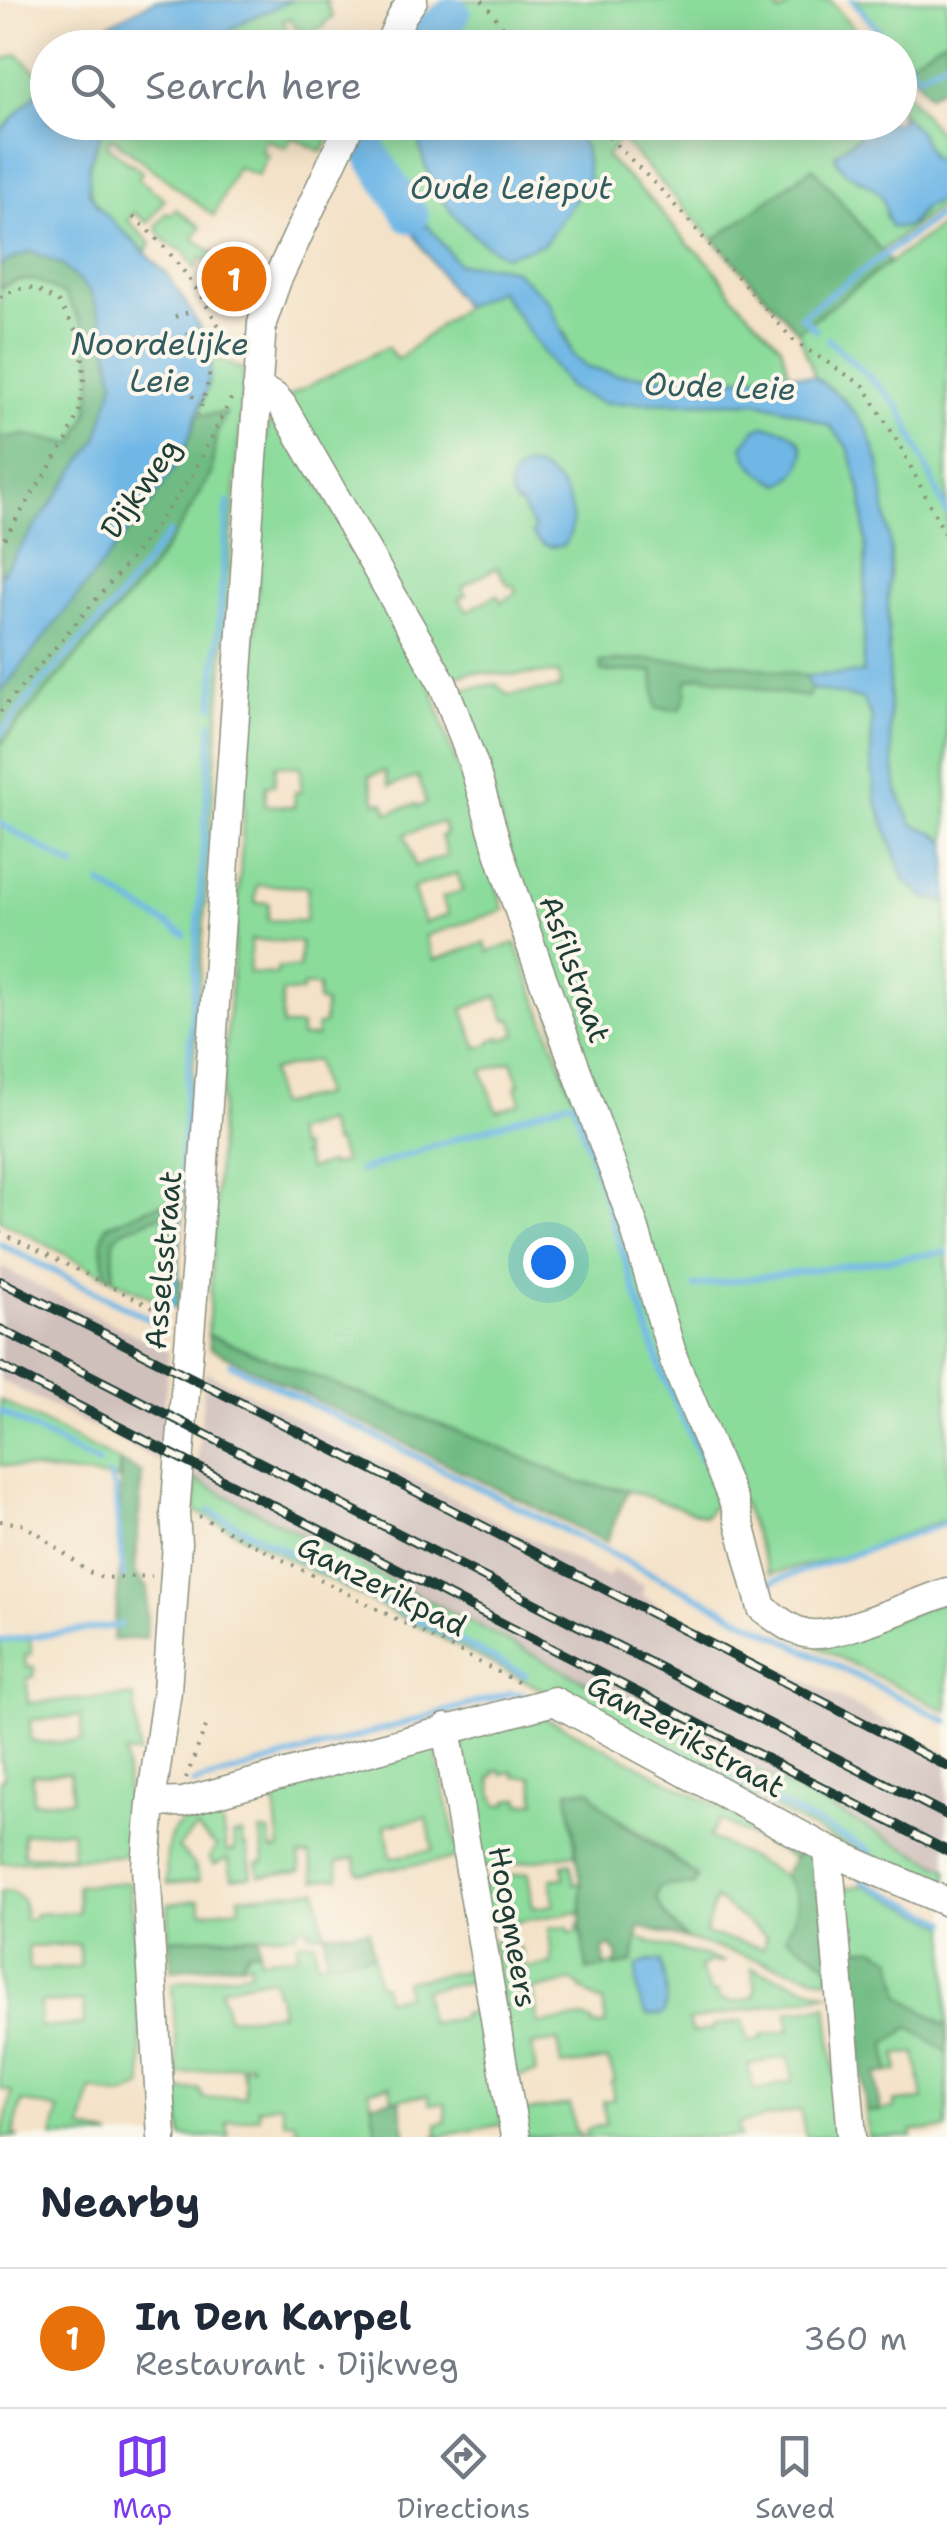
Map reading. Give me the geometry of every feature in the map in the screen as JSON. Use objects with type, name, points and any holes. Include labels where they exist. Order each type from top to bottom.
[{"type":"street","points":[[394,30],[404,4]]},
{"type":"street","points":[[257,388],[262,323],[276,280],[342,140]]},
{"type":"street","name":"Asfilstraat","points":[[257,388],[282,405],[420,642],[448,698],[473,763],[537,963],[633,1223],[674,1360],[735,1505],[762,1608],[786,1626],[811,1634],[840,1630],[947,1592]]},
{"type":"street","name":"Asselsstraat","points":[[162,2137],[146,1867],[167,1691],[177,1542],[175,1513],[202,1190],[257,388]]},
{"type":"street","name":"Ganzerikstraat","points":[[151,1802],[183,1802],[554,1701],[828,1850],[947,1902]]},
{"type":"street","name":"Hoogmeers","points":[[446,1728],[515,2137]]},
{"type":"street","points":[[828,1850],[852,2137]]},
{"type":"path","points":[[482,0],[506,30]]},
{"type":"path","points":[[612,140],[666,195],[794,341],[864,386],[947,538]]},
{"type":"path","points":[[132,218],[153,234],[191,279],[232,348],[246,359],[257,388]]},
{"type":"path","points":[[0,297],[34,288],[58,302],[81,338],[84,378],[79,411],[67,440],[0,545]]},
{"type":"path","points":[[175,317],[191,311]]},
{"type":"path","points":[[187,335],[199,328],[208,346],[211,365],[198,415]]},
{"type":"path","name":"Dijkweg","points":[[0,712],[134,555],[191,477],[238,385],[257,388]]},
{"type":"path","points":[[192,396],[203,401]]},
{"type":"path","points":[[0,1232],[177,1318]]},
{"type":"path","name":"Ganzerikpad","points":[[189,1514],[554,1701]]},
{"type":"path","points":[[0,1521],[22,1524],[102,1578],[152,1576]]},
{"type":"path","points":[[183,1802],[182,1788],[208,1721]]},
{"type":"shaded area","points":[[0,1267],[169,1352],[159,1461],[0,1380]]},
{"type":"shaded area","points":[[205,1371],[608,1578],[613,1570],[645,1587],[641,1595],[947,1754],[947,1869],[196,1480]]},
{"type":"green space","points":[[294,0],[329,0],[326,2],[333,18],[316,30],[296,29],[290,18],[283,21],[287,30],[231,30]]},
{"type":"green space","points":[[445,0],[770,0],[780,13],[797,0],[830,0],[855,30],[407,30]]},
{"type":"green space","points":[[856,0],[947,0],[947,38],[917,57],[917,30],[879,30]]},
{"type":"green space","points":[[947,38],[947,84],[929,95],[917,80],[917,57]]},
{"type":"green space","points":[[18,54],[30,66],[30,100],[0,132],[0,61]]},
{"type":"green space","points":[[917,106],[947,143],[947,163],[931,157],[920,133]]},
{"type":"green space","points":[[98,140],[110,140],[107,145],[142,172],[138,179],[165,199],[148,223],[134,212],[128,220],[151,244],[146,252],[92,196],[89,167]]},
{"type":"green space","points":[[115,140],[266,140],[261,151],[268,155],[258,176],[237,167],[214,216]]},
{"type":"green space","points":[[268,140],[290,140],[286,148]]},
{"type":"green space","points":[[298,140],[329,140],[322,152]]},
{"type":"green space","points":[[374,140],[619,140],[606,157],[710,263],[734,297],[781,346],[789,373],[717,380],[613,374],[588,368],[573,356],[565,332],[499,266],[458,264]]},
{"type":"green space","points":[[622,140],[854,140],[835,154],[838,164],[880,193],[886,218],[911,225],[926,206],[947,198],[881,251],[813,168],[714,240]]},
{"type":"green space","points":[[813,167],[890,262],[798,331],[714,240]]},
{"type":"green space","points":[[176,209],[201,227],[193,238],[217,256],[213,265],[201,257],[195,269],[184,251],[161,236],[156,227],[167,212],[171,215]]},
{"type":"green space","points":[[947,222],[947,843],[935,833],[912,824],[897,791],[890,738],[891,553],[843,399],[815,377],[798,331]]},
{"type":"green space","points":[[30,251],[61,264],[90,291],[106,330],[114,382],[97,440],[0,576],[0,438],[25,435],[74,444],[88,413],[93,378],[89,335],[65,295],[35,280],[15,281],[0,288],[0,267]]},
{"type":"green space","points":[[35,280],[65,295],[89,335],[93,378],[88,413],[74,444],[25,435],[0,438],[0,288],[15,281]]},
{"type":"green space","points":[[499,290],[569,388],[602,403],[758,402],[830,426],[848,447],[862,495],[866,550],[863,674],[807,676],[812,689],[863,698],[872,718],[871,759],[905,880],[926,898],[947,902],[947,1519],[847,1556],[770,1574],[742,1501],[714,1505],[705,1516],[628,1490],[580,1483],[208,1335],[267,427],[283,419],[431,684],[504,910],[425,936],[434,960],[485,943],[488,952],[516,943],[572,1095],[511,854],[458,690],[496,684],[508,695],[560,688],[559,673],[472,672],[451,677],[285,398],[387,347],[397,360],[463,307]],"holes":[[[497,567],[517,592],[501,602],[497,595],[467,611],[459,598],[466,595],[462,587]],[[276,765],[301,767],[301,792],[295,792],[294,807],[265,805],[266,785],[274,785]],[[385,771],[389,786],[418,777],[426,803],[388,813],[384,802],[376,803],[369,776]],[[442,822],[446,834],[441,836],[447,856],[415,866],[405,834]],[[457,873],[463,890],[442,898],[448,915],[424,923],[413,888]],[[257,885],[308,887],[305,921],[268,920],[269,903],[255,902]],[[251,940],[301,942],[299,968],[278,967],[277,974],[249,973]],[[303,986],[318,986],[318,1002],[325,1003],[324,1024],[317,1025],[317,1037],[301,1037],[301,1026],[282,1026],[282,992],[302,992]],[[497,996],[506,1020],[512,1019],[517,1034],[501,1040],[500,1037],[477,1048],[463,1009]],[[316,1060],[323,1095],[277,1105],[271,1071]],[[512,1061],[520,1084],[516,1086],[521,1103],[497,1111],[482,1071]],[[326,1122],[344,1162],[309,1169],[301,1155],[302,1147],[298,1148],[293,1132]]]},
{"type":"green space","points":[[210,356],[244,370],[184,1197],[155,1206],[101,1243],[106,1276],[0,1220],[0,745],[147,575],[211,474],[216,435],[225,414],[198,415],[207,388]]},
{"type":"green space","points":[[226,413],[216,435],[211,474],[147,575],[0,745],[0,693],[183,454],[198,415]]},
{"type":"green space","points":[[600,662],[727,662],[806,676],[811,689],[808,697],[702,676],[687,680],[680,710],[656,708],[653,671],[602,672]]},
{"type":"green space","points":[[184,1197],[178,1309],[168,1305],[174,1210],[122,1231],[114,1239],[113,1280],[106,1276],[101,1243],[106,1226]]},
{"type":"green space","points":[[175,1209],[168,1305],[113,1280],[114,1239],[122,1231]]},
{"type":"green space","points":[[208,1335],[580,1483],[628,1490],[606,1542],[210,1348]]},
{"type":"green space","points":[[0,1400],[120,1462],[118,1479],[0,1465]]},
{"type":"green space","points":[[120,1462],[142,1473],[135,1573],[147,1588],[146,1638],[113,1640],[120,1571]]},
{"type":"green space","points":[[196,1480],[947,1869],[947,1888],[835,1840],[195,1511]]},
{"type":"green space","points":[[947,1599],[947,1711],[818,1647]]},
{"type":"green space","points":[[30,1639],[32,1654],[25,1655],[26,1667],[34,1667],[34,1677],[27,1678],[28,1703],[134,1696],[139,1753],[125,1754],[130,1855],[0,1863],[0,1779],[4,1778],[0,1761],[0,1642]],"holes":[[[81,1716],[82,1741],[31,1741],[30,1720]],[[70,1772],[72,1800],[33,1802],[32,1775]],[[71,1830],[73,1855],[24,1856],[23,1834]]]},
{"type":"green space","points":[[541,1717],[800,1850],[793,1858],[719,1820],[709,1837],[783,1875],[795,1891],[798,1909],[831,1966],[828,1980],[686,1939],[656,1898],[660,1887],[693,1886],[697,1877],[635,1830],[568,1791],[576,1854],[479,1869],[462,1747],[466,1737]],"holes":[[[501,1770],[502,1774],[514,1772],[515,1777],[532,1777],[536,1802],[521,1804],[520,1798],[497,1805],[490,1777]],[[715,1899],[766,1936],[764,1948],[705,1934]]]},
{"type":"green space","points":[[429,1748],[436,1752],[459,1858],[361,1873],[355,1858],[337,1862],[339,1877],[315,1880],[310,1855],[299,1856],[301,1871],[259,1876],[257,1863],[264,1862],[260,1831],[269,1832],[272,1850],[280,1849],[274,1793],[343,1769]],"holes":[[[427,1818],[433,1850],[391,1858],[385,1825]]]},
{"type":"green space","points":[[568,1790],[591,1790],[625,1825],[697,1877],[693,1886],[660,1887],[656,1898],[686,1939],[639,1927],[633,1962],[615,1967],[617,1954],[611,1946],[603,1948],[605,1968],[587,1970],[580,1921],[581,1883]]},
{"type":"green space","points":[[219,1806],[227,1852],[235,1850],[233,1835],[242,1833],[252,1876],[232,1878],[228,1859],[213,1865],[209,1857],[217,1847],[196,1828],[178,1848],[196,1866],[193,1871],[198,1871],[199,1881],[167,1884],[167,1852],[174,1831],[190,1818]]},
{"type":"green space","points":[[800,1850],[819,1859],[831,1966],[786,1936],[797,1899],[783,1875]]},
{"type":"green space","points":[[571,1863],[574,1884],[581,1883],[581,1914],[489,1926],[481,1881],[528,1873],[533,1908],[554,1905],[551,1879],[564,1878],[563,1865]]},
{"type":"green space","points":[[129,1882],[143,2087],[121,2096],[91,2089],[82,2129],[112,2137],[53,2137],[59,2110],[22,2101],[13,2135],[19,2137],[1,2137],[12,2092],[0,2089],[0,1892],[11,1891],[23,1900],[25,1919],[35,1918],[35,1914],[78,1912],[77,1886]],"holes":[[[79,1944],[80,1967],[29,1970],[28,1947]],[[83,2001],[84,2025],[40,2027],[40,2003]]]},
{"type":"green space","points":[[864,1885],[947,1926],[947,2027],[901,1996],[897,1976],[874,1948],[851,1948],[845,1888]]},
{"type":"green space","points":[[317,1890],[324,1933],[309,1933],[309,1927],[296,1928],[296,1934],[169,1939],[168,1904],[199,1900],[202,1912],[240,1908],[239,1897]]},
{"type":"green space","points":[[580,1925],[588,1970],[633,1962],[636,1938],[725,1962],[699,1968],[712,1993],[718,1992],[720,2000],[727,1999],[728,2003],[754,1998],[752,1968],[828,1994],[688,2021],[692,2033],[744,2021],[748,2042],[790,2030],[787,2012],[827,2006],[842,2137],[806,2137],[800,2110],[738,2124],[740,2137],[524,2137],[521,2112],[570,2105],[575,2131],[580,2136],[606,2124],[603,2101],[614,2099],[611,2083],[615,2080],[608,2060],[562,2066],[558,2041],[532,2045],[536,2073],[514,2077],[492,1941],[501,1940],[506,1950],[520,1948],[525,1968],[552,1964],[549,1928],[568,1927],[570,1933],[578,1932]],"holes":[[[572,1981],[603,2002],[606,2024],[593,2026],[584,2018],[538,2024],[533,1990]],[[789,2056],[793,2081],[754,2091],[748,2065]]]},
{"type":"green space","points":[[369,1930],[373,1955],[327,1961],[324,1933]]},
{"type":"green space","points":[[258,1936],[259,1950],[248,1951],[241,1963],[171,1970],[169,1939]]},
{"type":"green space","points":[[314,1941],[317,1962],[373,1955],[378,1984],[383,1985],[386,1999],[407,1995],[405,1981],[477,1969],[479,1980],[423,1990],[429,2023],[482,2011],[504,2124],[435,2137],[437,2124],[446,2122],[445,2103],[430,2104],[428,2095],[393,2100],[390,2086],[369,2090],[377,2137],[286,2137],[297,2135],[295,2121],[284,2122],[281,2104],[258,2108],[259,2117],[227,2122],[229,2137],[182,2137],[178,2091],[199,2089],[204,2099],[245,2096],[241,2068],[252,2066],[251,2063],[178,2075],[172,1983],[250,1972],[250,1963],[241,1964],[248,1951],[259,1950],[260,1959],[294,1956],[298,1954],[297,1942]],"holes":[[[274,1980],[281,2013],[228,2018],[221,1988]]]},
{"type":"green space","points":[[851,1948],[874,1948],[893,1958],[901,1996],[947,2027],[947,2052],[910,2027],[886,2043],[889,2072],[876,2074],[880,2111],[866,2112]]},
{"type":"green space","points":[[910,2026],[947,2052],[947,2129],[912,2131],[912,2137],[868,2137],[866,2112],[894,2109],[894,2102],[923,2100],[916,2053],[897,2054],[898,2071],[889,2072],[886,2043]]},
{"type":"green space","points":[[399,2099],[406,2137],[377,2137],[371,2103]]},
{"type":"water","points":[[155,0],[294,0],[230,30],[101,30]]},
{"type":"water","name":"Noordelijke Leie","points":[[30,100],[30,140],[98,140],[89,164],[89,192],[97,206],[168,275],[209,346],[211,365],[207,388],[183,454],[153,501],[0,693],[0,576],[97,440],[114,382],[106,330],[90,291],[61,264],[31,251],[0,267],[0,132]]},
{"type":"water","points":[[917,130],[931,157],[947,163],[947,198],[924,208],[911,224],[891,227],[880,194],[846,172],[835,154],[854,140],[917,140]]},
{"type":"water","points":[[353,140],[372,140],[420,212],[402,217]]},
{"type":"water","name":"Oude Leieput","points":[[419,140],[580,140],[589,180],[544,244],[505,256],[471,232],[443,201]]},
{"type":"water","points":[[428,225],[458,264],[514,270],[549,301],[573,356],[588,368],[613,374],[717,380],[788,373],[815,377],[843,399],[867,429],[879,462],[891,553],[890,738],[897,791],[912,824],[935,833],[947,843],[947,902],[926,898],[905,881],[875,797],[872,718],[863,699],[811,689],[806,676],[863,673],[866,550],[862,495],[848,447],[830,426],[758,402],[602,403],[569,388],[499,290],[463,307],[413,233]]},
{"type":"water","points":[[764,426],[786,430],[801,445],[800,467],[781,484],[757,470],[745,453],[743,446],[756,429]]},
{"type":"water","points":[[527,466],[550,476],[566,496],[572,521],[564,545],[550,546],[538,541],[520,504],[513,499],[509,488],[512,477]]},
{"type":"water","points":[[661,1962],[664,1975],[666,1999],[661,2015],[647,2015],[638,1992],[637,1966]]},
{"type":"waterway","points":[[852,0],[878,30]]},
{"type":"waterway","name":"Oude Leie","points":[[432,30],[453,14]]},
{"type":"waterway","points":[[917,74],[947,60]]},
{"type":"waterway","name":"Oude Leie","points":[[364,140],[411,216]]},
{"type":"waterway","points":[[816,330],[801,316],[947,209]]},
{"type":"waterway","points":[[828,339],[901,410],[947,513]]},
{"type":"waterway","points":[[213,706],[228,503]]},
{"type":"waterway","points":[[0,735],[38,687],[110,610],[169,533]]},
{"type":"waterway","points":[[172,1305],[212,723]]},
{"type":"waterway","points":[[0,823],[75,867]]},
{"type":"waterway","points":[[101,884],[185,935]]},
{"type":"waterway","points":[[359,1171],[573,1100],[662,1373],[702,1460]]},
{"type":"waterway","points":[[0,1244],[163,1326]]},
{"type":"waterway","points":[[694,1286],[947,1252]]},
{"type":"waterway","points":[[231,1364],[947,1721]]},
{"type":"waterway","points":[[0,1411],[98,1464]]},
{"type":"waterway","points":[[109,1475],[115,1490],[123,1577]]},
{"type":"waterway","points":[[209,1511],[525,1675]]},
{"type":"waterway","points":[[771,1582],[947,1523]]},
{"type":"waterway","points":[[0,1641],[121,1625]]},
{"type":"waterway","points":[[193,1784],[510,1693],[524,1695]]},
{"type":"waterway","points":[[666,1747],[869,1850],[872,1855]]},
{"type":"waterway","points":[[861,1877],[864,1882],[947,1922]]},
{"type":"railway","points":[[0,1281],[947,1766]]},
{"type":"railway","points":[[0,1329],[947,1815]]},
{"type":"railway","points":[[0,1366],[947,1851]]},
{"type":"place","name":"In Den Karpel","points":[[234,279]]}]
